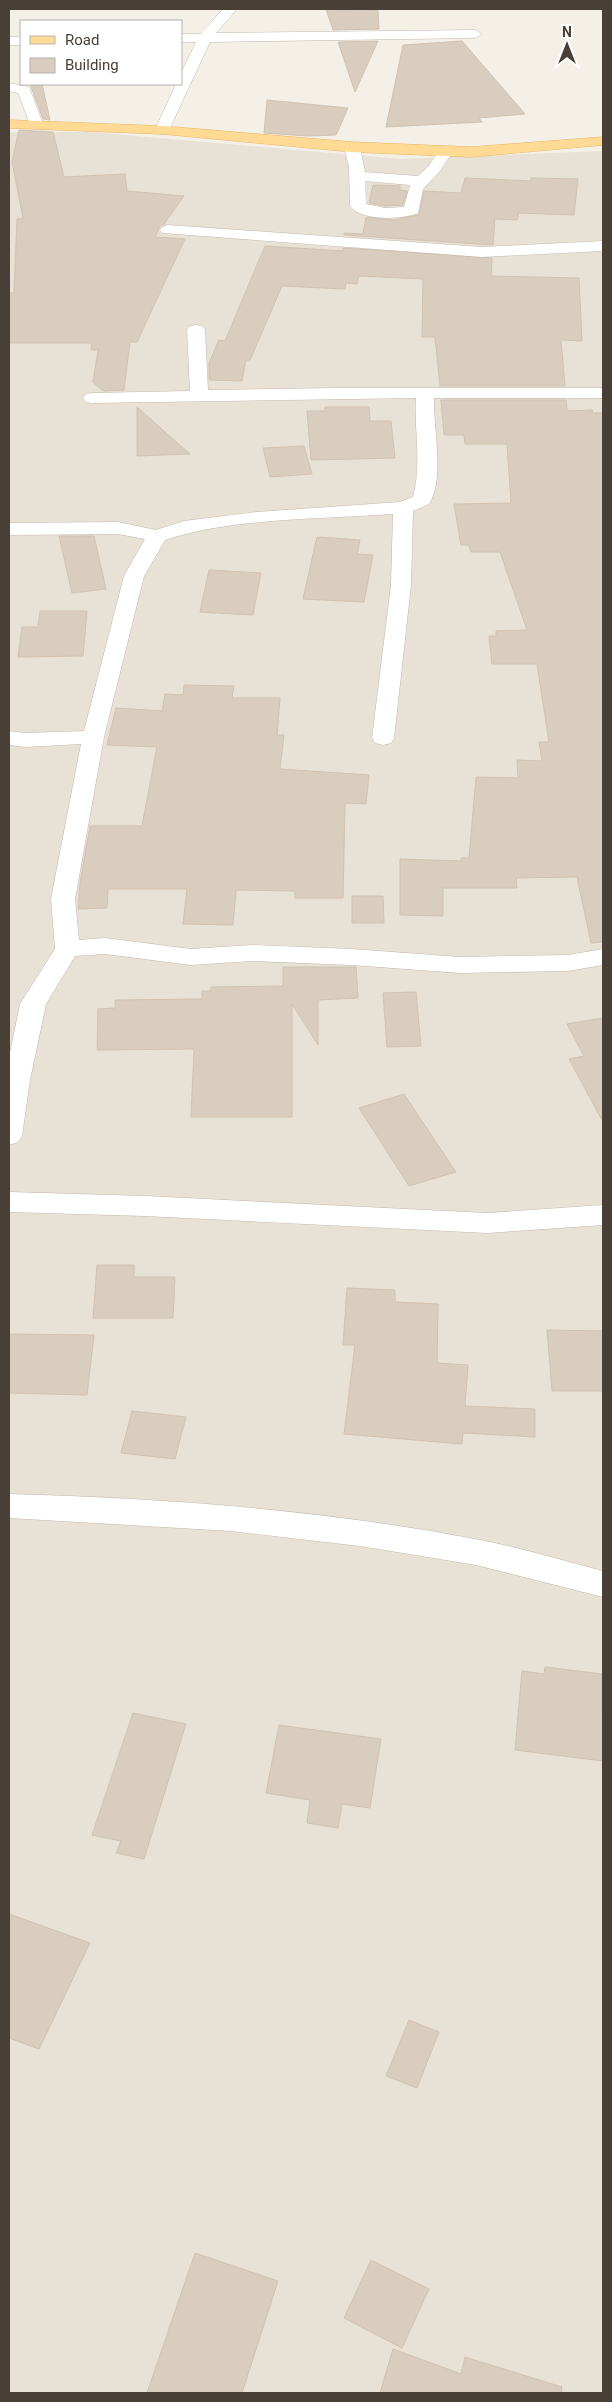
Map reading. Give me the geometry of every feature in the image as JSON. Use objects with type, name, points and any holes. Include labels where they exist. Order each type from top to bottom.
[{"type":"main road","points":[[9,124],[162,130],[352,147],[445,152],[527,149],[603,141]]},
{"type":"street","points":[[162,130],[204,38],[230,9]]},
{"type":"street","points":[[182,38],[475,34]]},
{"type":"street","points":[[9,87],[24,90],[23,107],[36,124]]},
{"type":"street","points":[[352,147],[357,162],[357,204],[359,208],[366,211],[397,213],[408,213],[412,210],[413,192],[435,168],[445,152]]},
{"type":"street","points":[[357,176],[422,181]]},
{"type":"street","points":[[168,230],[482,252],[603,246]]},
{"type":"street","points":[[196,330],[199,396]]},
{"type":"street","points":[[9,529],[118,528],[158,536],[184,527],[258,518],[403,508],[422,500],[427,486],[423,416],[425,393]]},
{"type":"street","points":[[92,398],[425,393],[603,393]]},
{"type":"street","points":[[383,738],[402,585],[403,508]]},
{"type":"street","points":[[9,1136],[17,1080],[32,1004],[67,949],[63,899],[93,737],[134,576],[158,536]]},
{"type":"street","points":[[9,738],[25,740],[93,737]]},
{"type":"street","points":[[67,949],[105,946],[192,957],[251,953],[352,957],[460,965],[568,963],[603,957]]},
{"type":"street","points":[[9,1202],[145,1206],[487,1223],[603,1215]]},
{"type":"street","points":[[9,1506],[230,1518],[360,1533],[476,1552],[603,1584]]},
{"type":"shaded area","points":[[9,132],[90,132],[400,159],[603,151],[603,2393],[9,2393]]},
{"type":"building","points":[[326,9],[378,10],[379,29],[333,30]]},
{"type":"building","points":[[378,41],[355,92],[338,42]]},
{"type":"building","points":[[462,41],[525,114],[479,118],[482,122],[386,127],[403,45]]},
{"type":"building","points":[[30,85],[42,85],[50,120],[43,119]]},
{"type":"building","points":[[267,100],[348,108],[336,135],[308,136],[264,133]]},
{"type":"building","points":[[19,130],[53,132],[64,177],[125,174],[127,191],[184,196],[164,224],[160,226],[155,237],[185,239],[137,342],[130,342],[124,390],[103,391],[93,382],[98,350],[91,350],[92,343],[9,343],[9,293],[14,293],[17,219],[23,218],[12,162]]},
{"type":"building","points":[[465,178],[531,181],[531,178],[578,179],[574,215],[519,213],[517,220],[495,219],[493,245],[344,235],[344,233],[363,234],[366,217],[393,220],[419,215],[424,191],[461,193]]},
{"type":"building","points":[[373,185],[400,186],[400,190],[407,191],[403,205],[385,206],[369,203]]},
{"type":"building","points":[[265,246],[343,251],[343,248],[492,258],[491,276],[579,278],[582,341],[561,340],[565,386],[440,386],[435,337],[422,337],[423,279],[359,276],[357,284],[346,283],[345,289],[282,286],[250,360],[246,360],[242,381],[209,380],[209,363],[219,340],[225,341]]},
{"type":"building","points":[[441,400],[566,400],[567,411],[592,410],[593,413],[603,413],[603,942],[591,943],[577,877],[516,878],[517,888],[443,888],[443,916],[400,915],[400,859],[461,861],[461,858],[469,858],[476,777],[518,778],[517,760],[542,761],[539,742],[549,742],[537,664],[492,664],[489,636],[496,636],[496,631],[527,630],[500,552],[471,552],[469,545],[461,545],[454,504],[511,503],[507,444],[465,444],[464,435],[444,435]]},
{"type":"building","points":[[137,407],[190,454],[137,456]]},
{"type":"building","points":[[325,407],[369,407],[370,421],[391,421],[395,458],[311,460],[307,411],[325,411]]},
{"type":"building","points":[[304,446],[312,474],[270,477],[263,448]]},
{"type":"building","points":[[59,536],[94,536],[106,589],[72,593]]},
{"type":"building","points":[[317,537],[360,540],[357,554],[373,555],[364,602],[303,599]]},
{"type":"building","points":[[209,570],[261,573],[253,615],[200,612]]},
{"type":"building","points":[[40,611],[87,611],[83,656],[18,657],[22,627],[38,627]]},
{"type":"building","points":[[184,685],[234,686],[232,698],[280,698],[277,735],[284,735],[280,769],[369,775],[366,804],[345,803],[343,898],[295,898],[295,891],[236,890],[233,925],[183,924],[187,889],[108,889],[107,908],[78,909],[80,883],[90,826],[142,826],[157,747],[107,745],[116,708],[162,711],[165,694],[183,695]]},
{"type":"building","points":[[352,896],[383,896],[384,923],[352,923]]},
{"type":"building","points":[[283,967],[356,967],[358,998],[318,1000],[318,1045],[292,1004],[292,1117],[191,1117],[194,1049],[97,1050],[98,1009],[115,1008],[115,1000],[202,999],[202,991],[211,991],[211,987],[283,986]]},
{"type":"building","points":[[416,992],[421,1046],[387,1047],[383,993]]},
{"type":"building","points":[[603,1018],[603,1122],[569,1059],[584,1056],[567,1024]]},
{"type":"building","points":[[404,1094],[456,1172],[409,1186],[359,1108]]},
{"type":"building","points":[[97,1265],[134,1265],[134,1277],[175,1277],[173,1318],[93,1318]]},
{"type":"building","points":[[347,1288],[395,1290],[395,1302],[438,1304],[437,1363],[468,1365],[465,1406],[535,1409],[535,1437],[463,1433],[462,1444],[344,1434],[355,1345],[343,1345]]},
{"type":"building","points":[[547,1330],[603,1331],[603,1391],[552,1391]]},
{"type":"building","points":[[9,1334],[94,1335],[87,1395],[9,1393]]},
{"type":"building","points":[[132,1411],[186,1417],[175,1459],[121,1453]]},
{"type":"building","points":[[545,1667],[602,1674],[603,1761],[515,1750],[522,1671],[544,1674]]},
{"type":"building","points":[[133,1713],[186,1724],[144,1859],[116,1853],[121,1841],[92,1835]]},
{"type":"building","points":[[279,1725],[381,1739],[370,1808],[342,1804],[338,1828],[307,1823],[310,1800],[266,1793]]},
{"type":"building","points":[[9,1914],[90,1943],[39,2049],[9,2038]]},
{"type":"building","points":[[409,2020],[439,2032],[417,2088],[386,2076]]},
{"type":"building","points":[[195,2253],[278,2281],[242,2393],[147,2393]]},
{"type":"building","points":[[371,2260],[429,2289],[402,2348],[344,2318]]},
{"type":"building","points":[[393,2349],[461,2374],[465,2357],[562,2387],[561,2393],[380,2393]]}]
